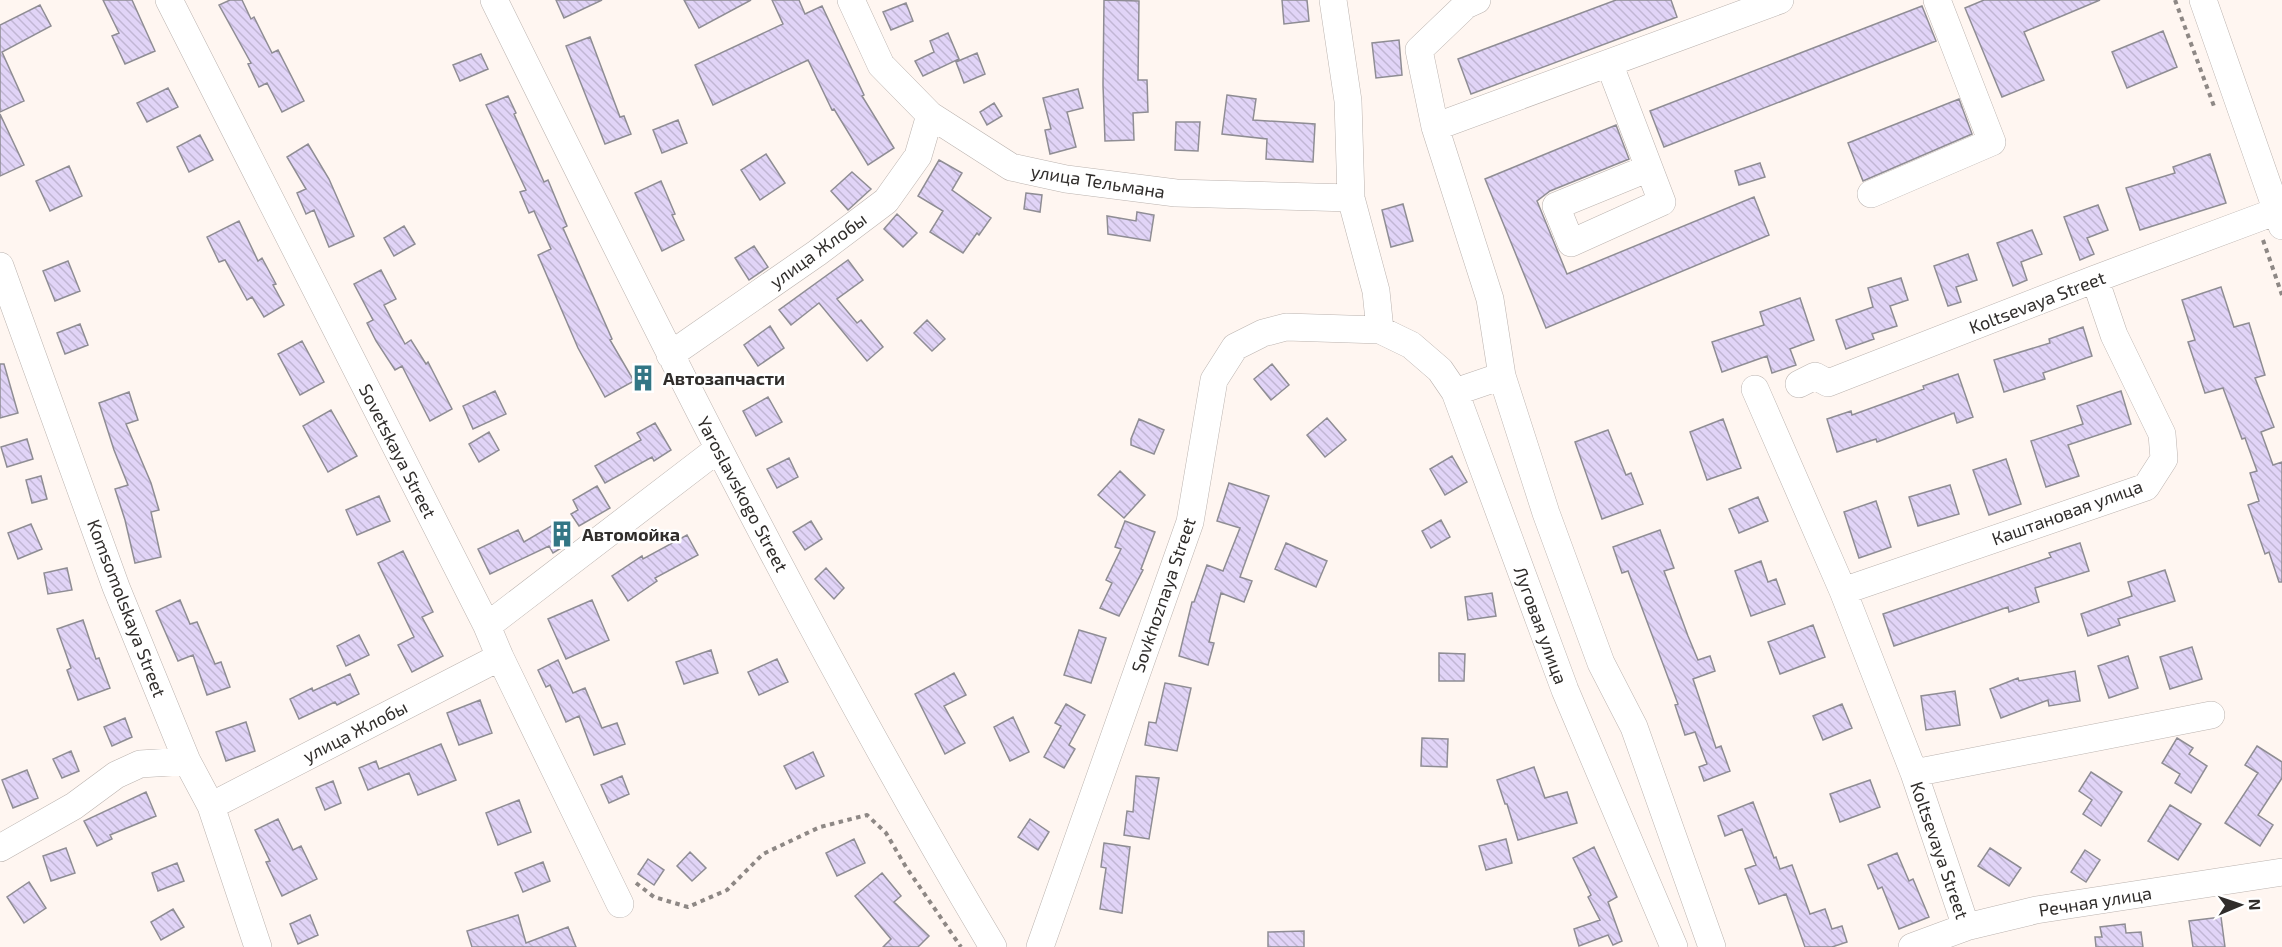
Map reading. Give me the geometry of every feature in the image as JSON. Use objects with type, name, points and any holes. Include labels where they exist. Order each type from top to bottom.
[{"type":"street","name":"Sovetskaya Street","points":[[169,0],[487,626],[621,904]]},
{"type":"street","name":"Yaroslavskogo Street","points":[[494,0],[718,449],[918,821],[993,947]]},
{"type":"street","name":"улица Тельмана","points":[[851,0],[881,65],[930,115],[1011,167],[1066,179],[1176,193],[1351,198]]},
{"type":"street","points":[[1333,0],[1348,100],[1351,198],[1376,291],[1380,330]]},
{"type":"street","points":[[1478,0],[1466,5],[1419,50],[1435,127],[1490,299],[1502,376],[1546,513],[1597,653],[1634,727],[1712,947]]},
{"type":"street","points":[[1435,127],[1780,0]]},
{"type":"street","points":[[1871,194],[1992,142],[1937,0]]},
{"type":"street","points":[[2203,0],[2279,219]]},
{"type":"street","points":[[1609,63],[1649,168]]},
{"type":"street","name":"улица Жлобы","points":[[670,355],[817,253],[886,201],[918,156],[930,115]]},
{"type":"street","name":"Koltsevaya Street","points":[[1799,384],[1815,376],[1828,383],[2095,279],[2279,219]]},
{"type":"street","name":"Komsomolskaya Street","points":[[0,266],[116,587],[188,761],[211,806],[258,947]]},
{"type":"street","name":"Каштановая улица","points":[[1843,591],[2146,487],[2164,459],[2162,434],[2114,335],[2095,279]]},
{"type":"street","name":"Sovkhoznaya Street","points":[[1040,947],[1190,522],[1214,380],[1235,348],[1263,333],[1286,327],[1380,330]]},
{"type":"street","name":"Луговая улица","points":[[1380,330],[1411,345],[1440,370],[1455,392],[1565,690],[1674,947]]},
{"type":"street","points":[[1455,392],[1502,376]]},
{"type":"street","name":"Koltsevaya Street","points":[[1755,388],[1843,591],[1914,773],[1966,927]]},
{"type":"street","points":[[487,626],[718,449]]},
{"type":"street","name":"улица Жлобы","points":[[211,806],[500,657]]},
{"type":"street","name":"Koltsevaya Street","points":[[1914,773],[2211,714]]},
{"type":"street","points":[[0,848],[74,806],[124,771],[140,764],[188,761]]},
{"type":"street","name":"Речная улица","points":[[1912,947],[1966,927],[2036,910],[2282,872]]},
{"type":"path","points":[[654,897],[688,907],[727,890],[763,854],[820,827],[867,815],[886,832],[906,867],[961,947]]},
{"type":"building","points":[[103,0],[132,0],[155,51],[125,64],[112,36],[119,33]]},
{"type":"building","points":[[230,0],[242,0],[251,19],[254,17],[272,53],[278,50],[304,101],[282,112],[267,83],[259,87],[248,64],[251,63],[219,5]]},
{"type":"building","points":[[556,0],[602,0],[564,18]]},
{"type":"building","points":[[684,0],[751,0],[699,28]]},
{"type":"building","points":[[772,0],[799,0],[805,14],[822,6],[864,95],[862,96],[894,148],[868,165],[834,109],[832,110],[808,60],[713,105],[695,65],[783,24]]},
{"type":"building","points":[[1104,0],[1139,1],[1138,80],[1147,80],[1148,112],[1133,113],[1134,140],[1105,141]]},
{"type":"building","points":[[1282,0],[1307,0],[1309,21],[1284,24]]},
{"type":"building","points":[[1616,0],[1671,0],[1677,17],[1471,94],[1458,59]]},
{"type":"building","points":[[1984,0],[2100,0],[2024,32],[2044,80],[2002,97],[1965,8]]},
{"type":"building","points":[[906,3],[913,21],[891,30],[883,12]]},
{"type":"building","points":[[40,5],[51,26],[2,52],[24,101],[0,112],[0,25]]},
{"type":"building","points":[[1922,6],[1936,41],[1664,147],[1650,111]]},
{"type":"building","points":[[2163,31],[2177,67],[2127,88],[2112,52]]},
{"type":"building","points":[[948,33],[959,59],[923,76],[915,61],[934,52],[930,41]]},
{"type":"building","points":[[590,37],[620,117],[624,116],[631,134],[605,144],[566,46]]},
{"type":"building","points":[[1399,40],[1402,75],[1376,78],[1372,43]]},
{"type":"building","points":[[977,53],[985,74],[964,83],[956,62]]},
{"type":"building","points":[[481,54],[488,69],[460,81],[453,65]]},
{"type":"building","points":[[168,88],[178,107],[147,122],[137,103]]},
{"type":"building","points":[[1078,89],[1083,108],[1067,112],[1076,147],[1050,154],[1045,130],[1051,129],[1043,98]]},
{"type":"building","points":[[1227,95],[1256,99],[1253,120],[1315,124],[1313,162],[1266,159],[1267,139],[1222,134]]},
{"type":"building","points":[[508,96],[544,182],[548,180],[567,226],[563,228],[612,339],[610,340],[634,381],[605,397],[578,348],[538,255],[551,249],[534,211],[529,213],[520,192],[526,190],[486,105]]},
{"type":"building","points":[[1959,99],[1972,134],[1863,181],[1848,143]]},
{"type":"building","points":[[994,103],[1002,116],[987,125],[980,112]]},
{"type":"building","points":[[0,114],[24,165],[0,176]]},
{"type":"building","points":[[678,120],[687,143],[662,153],[653,130]]},
{"type":"building","points":[[1176,122],[1200,122],[1198,151],[1175,150]]},
{"type":"building","points":[[1616,125],[1629,159],[1550,191],[1537,201],[1567,274],[1754,197],[1769,235],[1546,328],[1485,179]]},
{"type":"building","points":[[200,135],[213,160],[189,172],[177,147]]},
{"type":"building","points":[[308,144],[329,179],[354,236],[329,247],[314,210],[306,214],[297,193],[306,189],[287,157]]},
{"type":"building","points":[[766,154],[785,183],[760,200],[741,170]]},
{"type":"building","points":[[2210,154],[2226,203],[2140,230],[2126,188],[2175,173],[2173,167]]},
{"type":"building","points":[[939,160],[962,173],[952,190],[991,218],[963,253],[930,232],[943,211],[918,196]]},
{"type":"building","points":[[1760,163],[1765,177],[1739,185],[1735,171]]},
{"type":"building","points":[[69,166],[82,196],[50,211],[36,181]]},
{"type":"building","points":[[852,172],[871,189],[848,210],[831,191]]},
{"type":"building","points":[[661,181],[675,214],[672,215],[684,240],[662,251],[635,193]]},
{"type":"building","points":[[1026,193],[1042,195],[1040,212],[1024,209]]},
{"type":"building","points":[[1403,204],[1413,241],[1391,247],[1382,210]]},
{"type":"building","points":[[2098,205],[2108,230],[2087,238],[2094,254],[2080,260],[2064,217]]},
{"type":"building","points":[[1137,212],[1154,215],[1150,241],[1108,234],[1107,216],[1136,221]]},
{"type":"building","points":[[897,214],[917,233],[903,247],[884,229]]},
{"type":"building","points":[[239,221],[258,261],[262,258],[276,284],[273,285],[284,305],[264,317],[252,297],[247,300],[225,260],[219,262],[207,237]]},
{"type":"building","points":[[404,226],[415,244],[394,256],[384,238]]},
{"type":"building","points":[[2032,230],[2042,254],[2021,262],[2027,280],[2013,286],[1997,243]]},
{"type":"building","points":[[754,246],[768,267],[749,280],[735,258]]},
{"type":"building","points":[[1968,254],[1977,280],[1956,287],[1961,302],[1948,306],[1934,266]]},
{"type":"building","points":[[848,260],[863,280],[837,299],[857,323],[861,320],[883,347],[867,361],[819,303],[791,325],[779,310]]},
{"type":"building","points":[[68,261],[80,291],[55,301],[43,271]]},
{"type":"building","points":[[381,270],[396,299],[384,305],[405,344],[411,340],[426,364],[428,362],[452,409],[430,421],[402,366],[395,370],[376,341],[367,323],[373,320],[354,284]]},
{"type":"building","points":[[1901,278],[1908,300],[1890,306],[1897,326],[1872,334],[1874,339],[1846,349],[1836,320],[1873,307],[1868,288]]},
{"type":"building","points":[[2221,287],[2234,327],[2249,323],[2265,375],[2255,378],[2274,427],[2261,432],[2273,465],[2282,462],[2282,582],[2279,582],[2269,552],[2265,554],[2248,505],[2259,501],[2250,473],[2257,471],[2245,438],[2242,439],[2223,388],[2205,393],[2188,342],[2195,340],[2182,300]]},
{"type":"building","points":[[1800,298],[1814,340],[1790,349],[1796,365],[1772,373],[1767,356],[1722,372],[1712,342],[1764,325],[1760,312]]},
{"type":"building","points":[[927,320],[945,339],[932,351],[914,333]]},
{"type":"building","points":[[80,324],[88,345],[65,354],[57,333]]},
{"type":"building","points":[[770,326],[784,348],[758,366],[744,345]]},
{"type":"building","points":[[2083,327],[2092,356],[2043,373],[2045,379],[2004,392],[1994,360],[2050,343],[2049,339]]},
{"type":"building","points":[[302,341],[324,382],[300,395],[278,354]]},
{"type":"building","points":[[0,364],[4,364],[18,413],[0,418]]},
{"type":"building","points":[[1272,364],[1289,385],[1271,400],[1254,379]]},
{"type":"building","points":[[1958,374],[1973,417],[1957,423],[1954,413],[1877,442],[1876,439],[1837,452],[1827,419],[1851,411],[1852,415]]},
{"type":"building","points":[[495,391],[506,414],[473,429],[463,406]]},
{"type":"building","points":[[2121,391],[2131,424],[2068,445],[2079,476],[2046,487],[2031,441],[2083,424],[2077,406]]},
{"type":"building","points":[[129,392],[138,420],[126,424],[151,483],[159,510],[151,512],[161,557],[135,563],[115,489],[128,485],[99,403]]},
{"type":"building","points":[[768,397],[782,422],[756,436],[743,411]]},
{"type":"building","points":[[331,410],[357,456],[328,472],[303,426]]},
{"type":"building","points":[[1327,418],[1346,440],[1325,457],[1307,435]]},
{"type":"building","points":[[1139,419],[1164,430],[1154,454],[1131,445]]},
{"type":"building","points":[[1723,419],[1741,468],[1707,480],[1690,432]]},
{"type":"building","points":[[655,423],[671,450],[654,461],[652,457],[605,483],[595,466],[641,440],[637,433]]},
{"type":"building","points":[[1608,430],[1626,475],[1631,473],[1643,504],[1602,519],[1575,442]]},
{"type":"building","points":[[489,432],[499,450],[479,462],[469,444]]},
{"type":"building","points":[[27,439],[33,459],[7,467],[1,447]]},
{"type":"building","points":[[1452,456],[1467,482],[1445,495],[1430,469]]},
{"type":"building","points":[[789,458],[798,477],[777,488],[767,469]]},
{"type":"building","points":[[2006,459],[2021,504],[1989,515],[1973,470]]},
{"type":"building","points":[[1120,471],[1145,495],[1124,518],[1098,495]]},
{"type":"building","points":[[41,476],[47,499],[32,503],[26,480]]},
{"type":"building","points":[[1229,483],[1269,496],[1240,577],[1252,581],[1244,602],[1221,593],[1209,642],[1214,643],[1208,665],[1179,656],[1192,602],[1194,602],[1207,565],[1223,571],[1240,528],[1217,521]]},
{"type":"building","points":[[1950,485],[1959,514],[1918,526],[1909,497]]},
{"type":"building","points":[[597,486],[610,508],[579,526],[571,514],[578,510],[573,500]]},
{"type":"building","points":[[379,496],[390,521],[357,535],[346,510]]},
{"type":"building","points":[[1758,497],[1768,521],[1739,533],[1729,509]]},
{"type":"building","points":[[1876,501],[1891,547],[1859,558],[1844,512]]},
{"type":"building","points":[[1441,520],[1450,537],[1431,548],[1422,531]]},
{"type":"building","points":[[811,521],[822,539],[805,550],[793,532]]},
{"type":"building","points":[[1125,521],[1155,532],[1141,569],[1143,570],[1119,616],[1100,608],[1112,583],[1106,580],[1121,549],[1115,547]]},
{"type":"building","points":[[558,522],[568,544],[553,553],[549,546],[490,574],[478,549],[518,530],[524,542]]},
{"type":"building","points":[[31,524],[42,549],[18,559],[8,533]]},
{"type":"building","points":[[1660,530],[1674,568],[1664,571],[1688,636],[1698,660],[1710,656],[1715,671],[1693,679],[1716,748],[1721,746],[1730,771],[1704,781],[1699,767],[1707,764],[1695,732],[1685,735],[1675,705],[1678,704],[1628,571],[1622,573],[1613,547]]},
{"type":"building","points":[[687,535],[698,555],[655,578],[657,581],[628,601],[612,576],[642,556],[643,559]]},
{"type":"building","points":[[1286,543],[1327,561],[1316,587],[1275,569]]},
{"type":"building","points":[[2080,543],[2089,571],[2035,588],[2039,602],[2009,612],[2008,607],[1894,646],[1883,614],[2051,557],[2049,553]]},
{"type":"building","points":[[403,551],[433,612],[422,617],[443,656],[412,672],[398,645],[414,637],[378,563]]},
{"type":"building","points":[[1761,561],[1768,582],[1776,579],[1785,604],[1751,616],[1735,571]]},
{"type":"building","points":[[67,568],[72,590],[48,594],[44,573]]},
{"type":"building","points":[[826,568],[844,588],[834,599],[815,579]]},
{"type":"building","points":[[2165,570],[2175,601],[2118,619],[2120,625],[2088,636],[2081,614],[2132,596],[2128,582]]},
{"type":"building","points":[[1492,593],[1496,616],[1468,620],[1465,597]]},
{"type":"building","points":[[180,600],[190,624],[197,622],[215,664],[221,662],[230,687],[207,695],[193,655],[178,661],[156,611]]},
{"type":"building","points":[[592,600],[609,640],[566,659],[548,619]]},
{"type":"building","points":[[83,620],[96,659],[99,658],[110,688],[78,700],[67,670],[71,668],[57,629]]},
{"type":"building","points":[[1813,625],[1825,657],[1780,674],[1768,642]]},
{"type":"building","points":[[1079,630],[1106,638],[1091,683],[1064,675]]},
{"type":"building","points":[[359,635],[369,655],[346,666],[337,646]]},
{"type":"building","points":[[2192,647],[2202,679],[2170,689],[2160,657]]},
{"type":"building","points":[[711,650],[718,673],[684,684],[676,662]]},
{"type":"building","points":[[1439,653],[1465,654],[1464,681],[1439,681]]},
{"type":"building","points":[[2128,656],[2138,688],[2109,698],[2098,666]]},
{"type":"building","points":[[777,659],[788,682],[759,695],[748,672]]},
{"type":"building","points":[[558,660],[573,693],[585,688],[602,728],[617,723],[625,744],[594,755],[579,716],[566,722],[550,685],[546,687],[538,670]]},
{"type":"building","points":[[2075,671],[2080,701],[2049,706],[2048,700],[2001,718],[1990,689],[2018,678],[2019,681]]},
{"type":"building","points":[[954,673],[966,695],[944,706],[965,743],[945,754],[915,694]]},
{"type":"building","points":[[350,674],[359,694],[337,705],[335,702],[299,719],[290,699]]},
{"type":"building","points":[[1165,683],[1191,688],[1177,751],[1145,745],[1149,722],[1156,723]]},
{"type":"building","points":[[1955,691],[1960,725],[1926,730],[1921,696]]},
{"type":"building","points":[[480,700],[492,733],[459,745],[447,713]]},
{"type":"building","points":[[1066,704],[1085,715],[1069,745],[1075,749],[1064,768],[1044,757],[1061,726],[1055,723]]},
{"type":"building","points":[[1842,704],[1852,728],[1823,740],[1813,716]]},
{"type":"building","points":[[1013,717],[1029,752],[1010,761],[994,727]]},
{"type":"building","points":[[125,718],[132,737],[112,746],[104,727]]},
{"type":"building","points":[[246,722],[255,751],[226,761],[216,732]]},
{"type":"building","points":[[1422,738],[1448,739],[1447,767],[1421,766]]},
{"type":"building","points":[[2177,738],[2193,748],[2189,754],[2207,766],[2191,793],[2175,783],[2180,774],[2162,763]]},
{"type":"building","points":[[441,744],[456,780],[418,795],[409,773],[368,790],[359,768],[376,761],[379,769]]},
{"type":"building","points":[[2257,746],[2282,762],[2282,778],[2258,815],[2273,825],[2260,846],[2225,823],[2258,773],[2245,765]]},
{"type":"building","points":[[71,751],[79,771],[62,778],[53,759]]},
{"type":"building","points":[[813,752],[824,776],[796,789],[784,766]]},
{"type":"building","points":[[1534,767],[1545,798],[1567,792],[1577,823],[1518,840],[1497,780]]},
{"type":"building","points":[[27,770],[38,798],[13,808],[2,780]]},
{"type":"building","points":[[2091,772],[2122,792],[2101,826],[2083,814],[2092,800],[2079,791]]},
{"type":"building","points":[[622,776],[629,794],[609,803],[601,785]]},
{"type":"building","points":[[1136,776],[1159,778],[1149,839],[1124,835],[1127,811],[1133,812]]},
{"type":"building","points":[[1870,780],[1880,807],[1840,822],[1830,794]]},
{"type":"building","points":[[333,781],[341,803],[325,810],[316,788]]},
{"type":"building","points":[[146,792],[156,816],[110,835],[112,839],[97,846],[84,821]]},
{"type":"building","points":[[519,800],[531,832],[498,845],[486,813]]},
{"type":"building","points":[[1753,802],[1774,858],[1776,857],[1780,869],[1792,865],[1810,914],[1825,909],[1832,929],[1842,926],[1847,942],[1832,947],[1805,947],[1786,894],[1759,904],[1745,869],[1756,865],[1742,829],[1725,836],[1718,816]]},
{"type":"building","points":[[2170,805],[2201,824],[2178,860],[2148,841]]},
{"type":"building","points":[[278,819],[293,850],[301,846],[317,879],[282,896],[266,862],[270,861],[255,830]]},
{"type":"building","points":[[1030,819],[1049,832],[1038,850],[1018,837]]},
{"type":"building","points":[[854,839],[865,863],[837,876],[826,853]]},
{"type":"building","points":[[1506,839],[1512,863],[1486,870],[1479,846]]},
{"type":"building","points":[[1104,843],[1130,847],[1122,913],[1100,909],[1106,868],[1101,867]]},
{"type":"building","points":[[1594,847],[1617,897],[1608,902],[1622,941],[1613,945],[1608,935],[1579,946],[1574,929],[1600,920],[1588,897],[1591,895],[1573,858]]},
{"type":"building","points":[[66,848],[75,873],[51,881],[43,856]]},
{"type":"building","points":[[1990,848],[2021,868],[2009,886],[1978,866]]},
{"type":"building","points":[[2085,850],[2100,860],[2086,882],[2071,872]]},
{"type":"building","points":[[690,852],[706,868],[692,881],[677,866]]},
{"type":"building","points":[[1897,853],[1909,881],[1913,879],[1929,917],[1899,929],[1882,887],[1878,889],[1868,865]]},
{"type":"building","points":[[648,859],[664,870],[654,885],[638,874]]},
{"type":"building","points":[[543,862],[550,881],[523,892],[515,873]]},
{"type":"building","points":[[177,863],[184,881],[158,891],[152,873]]},
{"type":"building","points":[[882,873],[901,896],[894,902],[929,936],[918,947],[883,947],[891,939],[855,896]]},
{"type":"building","points":[[29,882],[46,908],[24,923],[7,897]]},
{"type":"building","points":[[173,909],[184,927],[161,940],[151,922]]},
{"type":"building","points":[[310,915],[318,935],[298,944],[290,924]]},
{"type":"building","points":[[518,915],[526,943],[568,927],[576,947],[472,947],[467,931]]},
{"type":"building","points":[[2221,917],[2225,947],[2193,947],[2189,921]]},
{"type":"building","points":[[2125,924],[2126,933],[2141,932],[2143,947],[2096,947],[2095,937],[2102,937],[2100,927]]},
{"type":"building","points":[[1304,931],[1304,947],[1268,947],[1268,932]]},
{"type":"place","name":"Автозапчасти","points":[[643,378]]},
{"type":"place","name":"Автомойка","points":[[562,534]]}]
